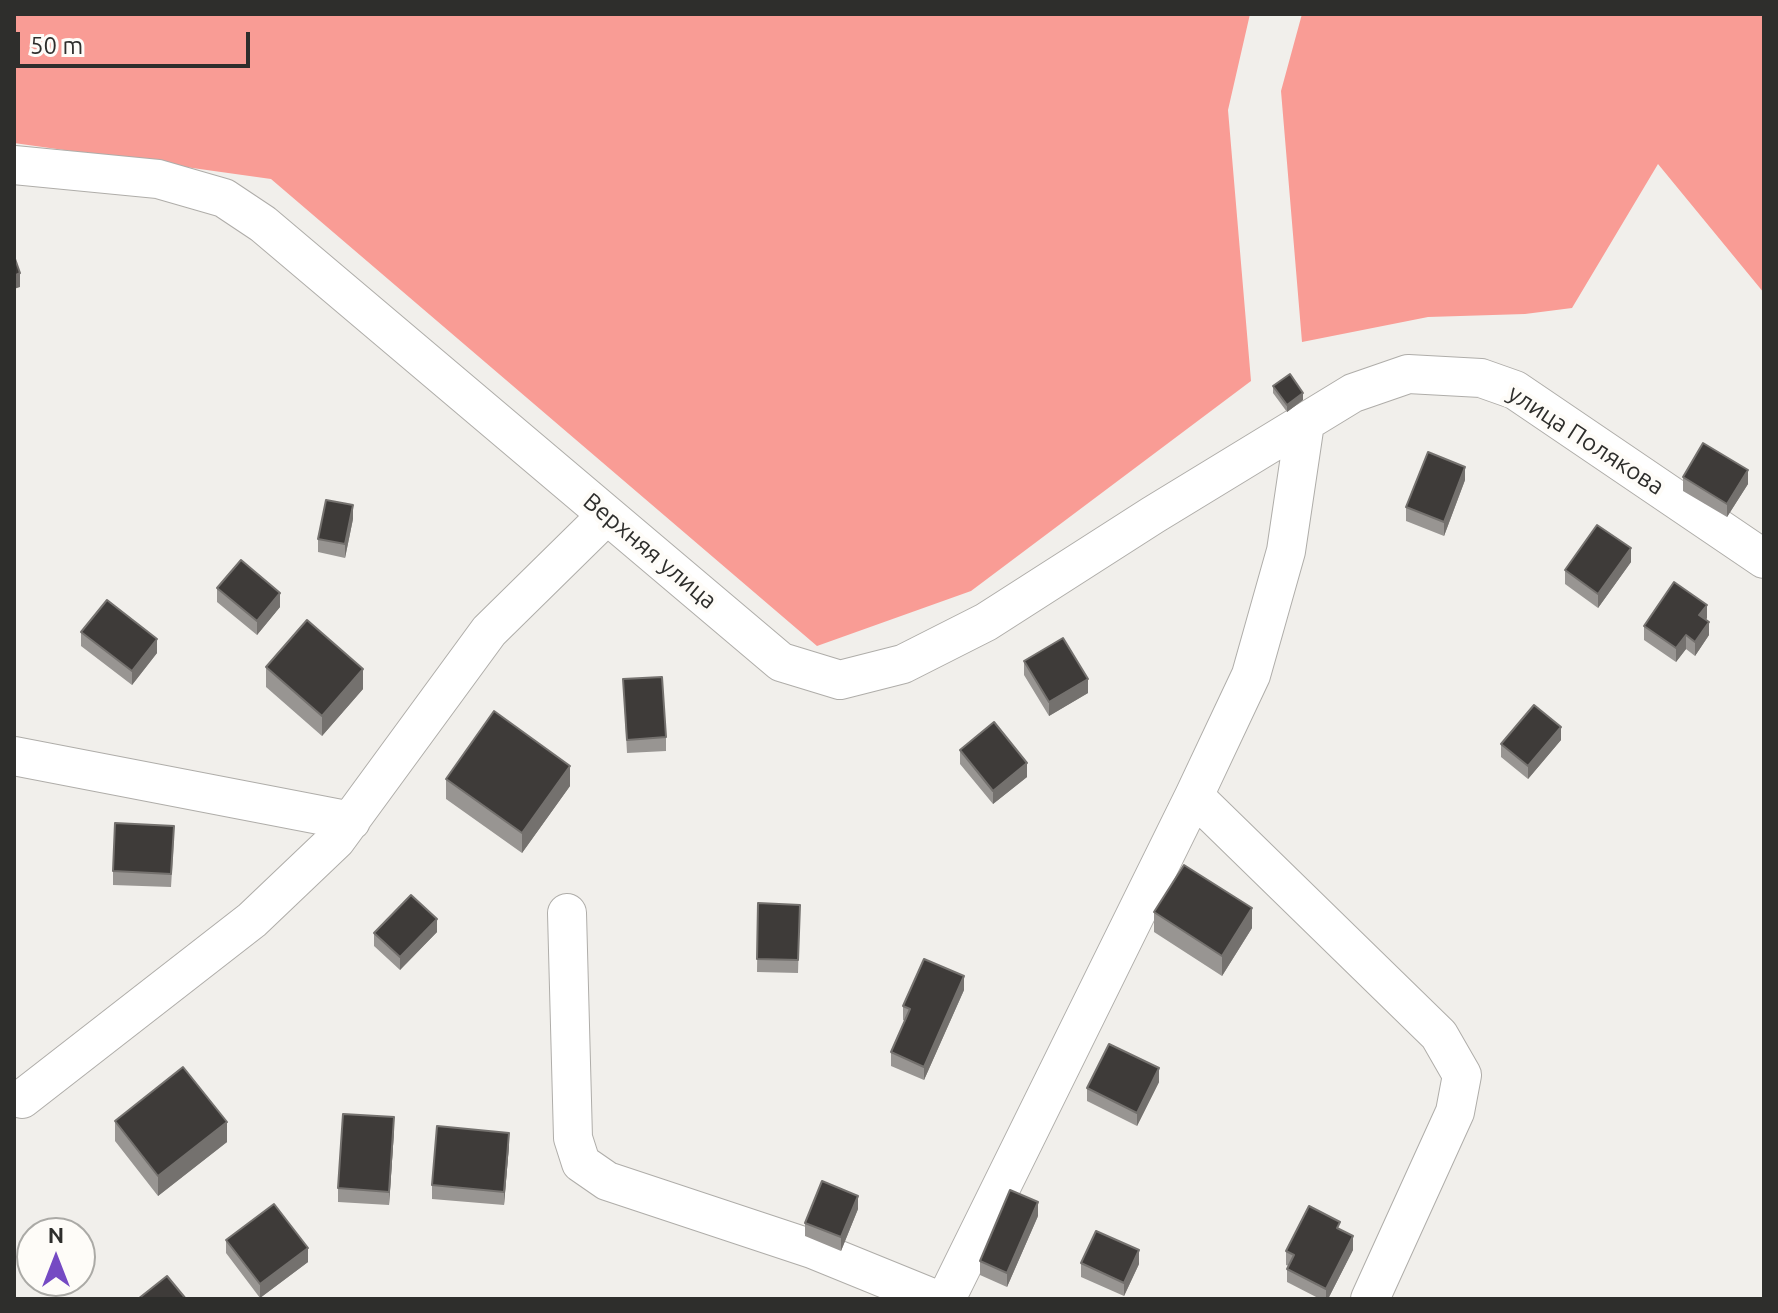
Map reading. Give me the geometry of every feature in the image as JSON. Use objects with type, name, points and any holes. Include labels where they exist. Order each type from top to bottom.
[{"type":"street","name":"Верхняя улица","points":[[14,165],[158,179],[224,198],[263,224],[781,662],[840,680],[903,664],[986,622],[1305,423]]},
{"type":"street","name":"улица Полякова","points":[[1305,423],[1353,393],[1408,374],[1481,378],[1515,390],[1764,559]]},
{"type":"street","points":[[946,1299],[1251,675],[1286,551],[1305,423]]},
{"type":"street","points":[[22,1099],[252,920],[336,840],[489,631],[607,515]]},
{"type":"street","points":[[14,756],[351,821]]},
{"type":"street","points":[[1194,796],[1439,1035],[1462,1075],[1455,1112],[1370,1299]]},
{"type":"street","points":[[567,913],[573,1138],[581,1163],[607,1181],[812,1249],[935,1299]]},
{"type":"shaded area","points":[[14,14],[1250,14],[1228,110],[1251,381],[971,591],[817,646],[271,179],[14,143]]},
{"type":"shaded area","points":[[1302,14],[1764,14],[1764,293],[1658,164],[1572,308],[1525,314],[1428,317],[1302,342],[1281,91]]},
{"type":"building","points":[[14,256],[20,273],[14,276]]},
{"type":"building","points":[[1290,374],[1303,393],[1287,405],[1273,386]]},
{"type":"building","points":[[1703,443],[1748,470],[1727,504],[1683,477]]},
{"type":"building","points":[[1428,452],[1465,467],[1444,522],[1406,507]]},
{"type":"building","points":[[326,500],[353,505],[345,544],[318,539]]},
{"type":"building","points":[[1597,525],[1631,548],[1598,594],[1565,570]]},
{"type":"building","points":[[241,560],[280,593],[257,621],[217,588]]},
{"type":"building","points":[[1674,582],[1707,605],[1699,615],[1709,622],[1695,642],[1686,635],[1676,648],[1644,626]]},
{"type":"building","points":[[107,600],[157,639],[132,671],[81,632]]},
{"type":"building","points":[[307,620],[363,669],[322,716],[266,667]]},
{"type":"building","points":[[1063,638],[1088,679],[1049,702],[1024,661]]},
{"type":"building","points":[[662,677],[666,737],[627,740],[623,679]]},
{"type":"building","points":[[1534,705],[1561,727],[1528,766],[1501,744]]},
{"type":"building","points":[[494,711],[570,766],[522,833],[446,779]]},
{"type":"building","points":[[994,722],[1027,763],[993,791],[960,750]]},
{"type":"building","points":[[115,823],[174,826],[171,874],[113,871]]},
{"type":"building","points":[[1184,865],[1252,908],[1222,956],[1154,912]]},
{"type":"building","points":[[411,895],[437,919],[400,957],[374,933]]},
{"type":"building","points":[[758,903],[800,905],[798,960],[757,959]]},
{"type":"building","points":[[924,959],[964,976],[924,1067],[891,1052],[910,1009],[903,1006]]},
{"type":"building","points":[[1109,1044],[1159,1068],[1137,1113],[1087,1088]]},
{"type":"building","points":[[183,1067],[227,1122],[158,1176],[115,1121]]},
{"type":"building","points":[[343,1114],[394,1117],[389,1192],[338,1188]]},
{"type":"building","points":[[437,1126],[509,1133],[504,1192],[432,1185]]},
{"type":"building","points":[[822,1181],[858,1196],[841,1237],[805,1223]]},
{"type":"building","points":[[1010,1190],[1038,1202],[1007,1273],[980,1261]]},
{"type":"building","points":[[274,1204],[308,1248],[260,1284],[226,1240]]},
{"type":"building","points":[[1309,1206],[1340,1222],[1337,1228],[1353,1236],[1326,1289],[1287,1269],[1294,1255],[1286,1251]]},
{"type":"building","points":[[1096,1231],[1139,1250],[1124,1283],[1081,1263]]},
{"type":"building","points":[[167,1276],[186,1299],[138,1299]]}]
